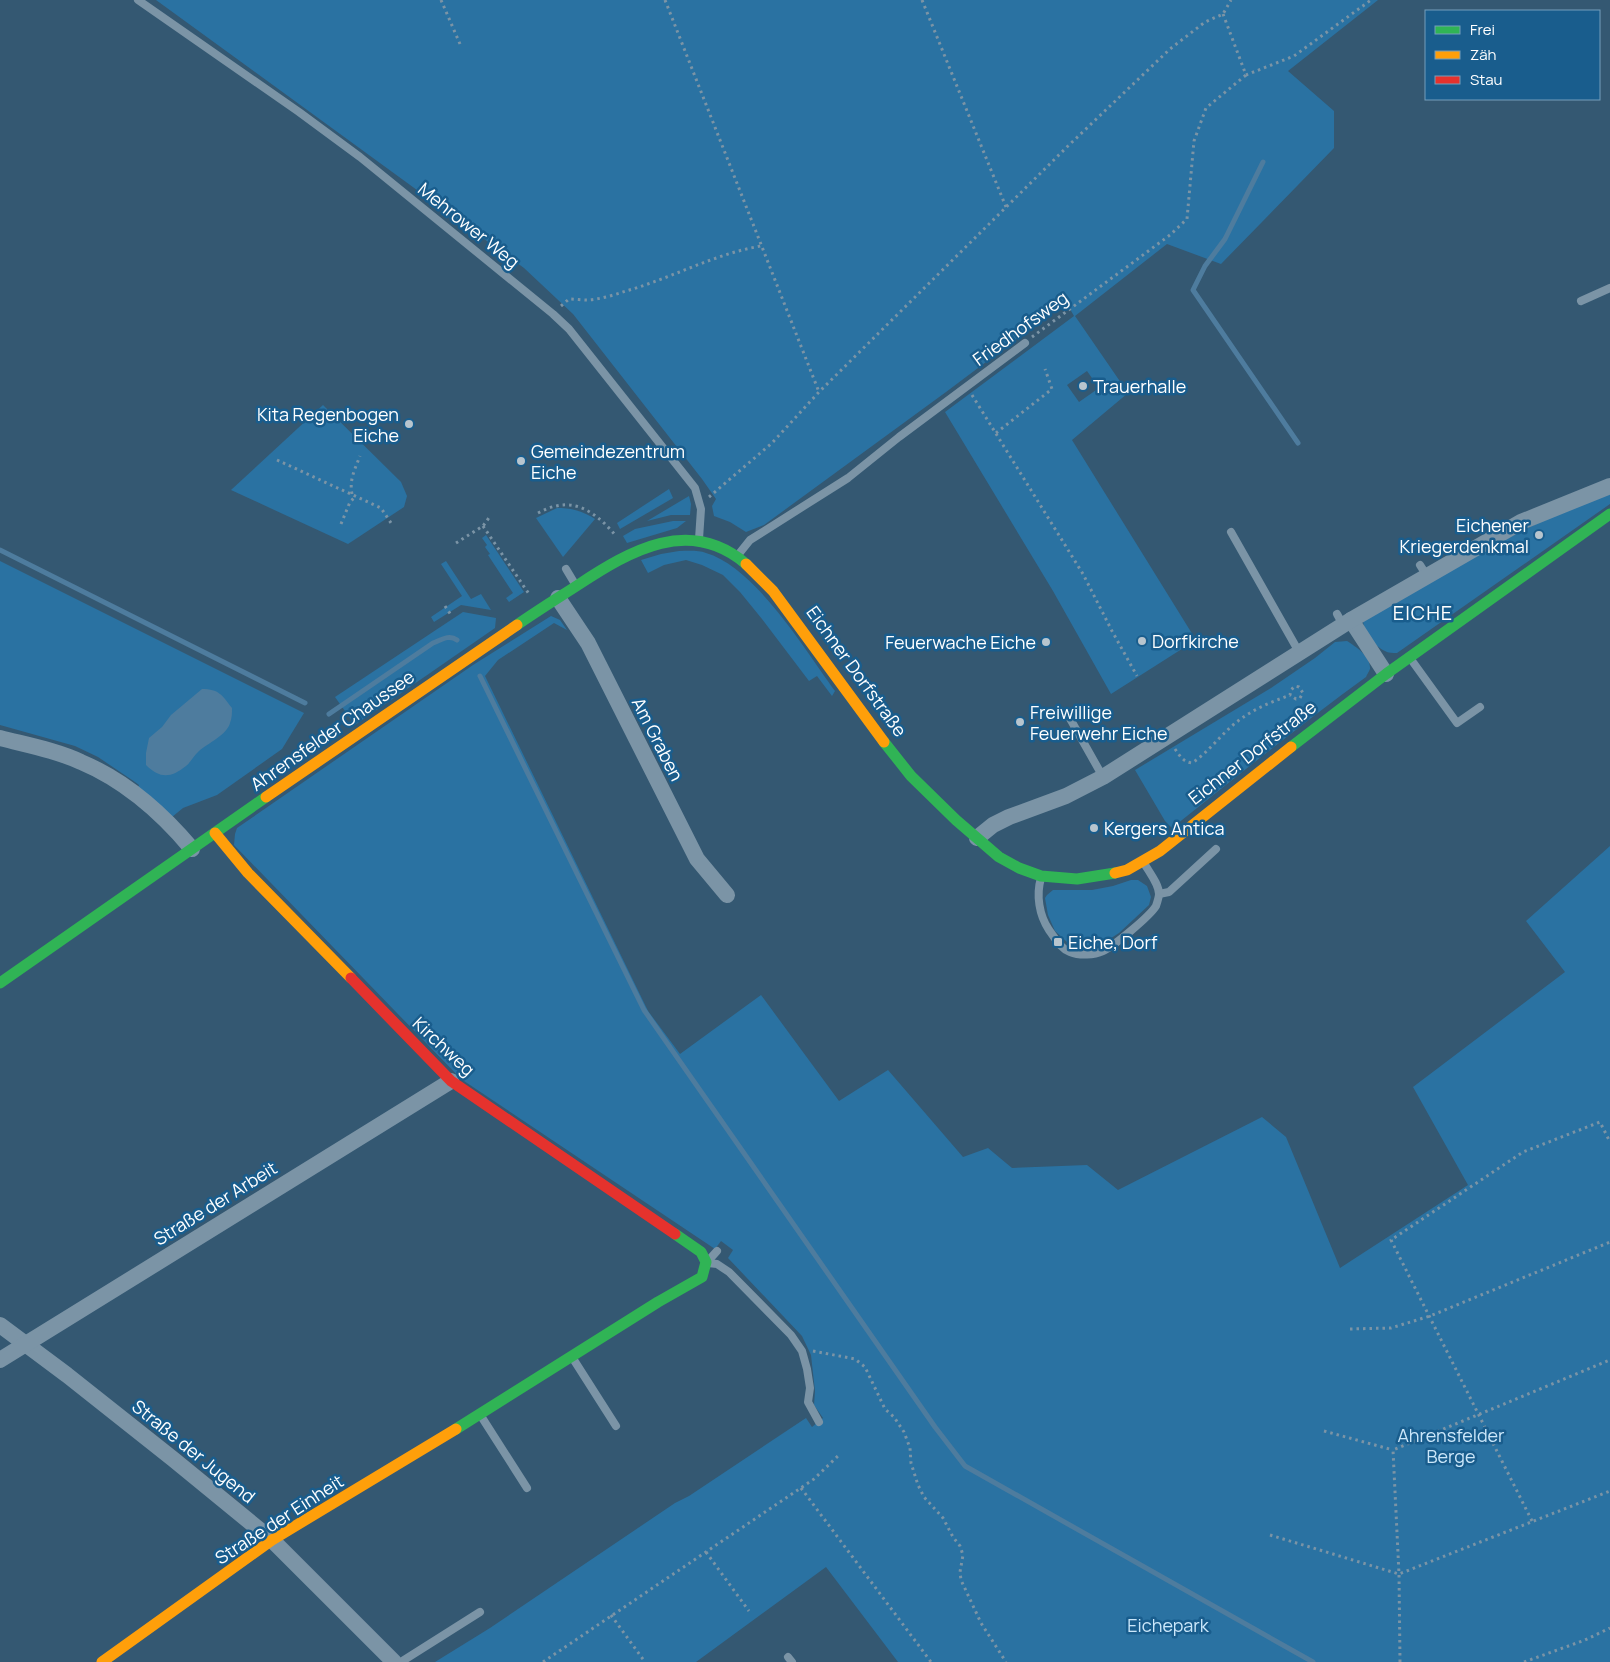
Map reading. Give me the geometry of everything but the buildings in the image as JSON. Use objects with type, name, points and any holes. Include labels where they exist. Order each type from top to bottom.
[{"type":"main road","name":"Eichner Dorfstraße","points":[[699,540],[722,546],[737,556],[755,571],[773,591],[871,726],[910,776],[999,857],[1019,868],[1041,876],[1064,879],[1088,878],[1127,870],[1160,851],[1254,775],[1386,674],[1610,514]]},
{"type":"main road","name":"Ahrensfelder Chaussee","points":[[0,983],[430,683],[576,586],[608,566],[648,547],[665,542],[699,540]]},
{"type":"main road","name":"Kirchweg","points":[[215,833],[248,873],[451,1082],[701,1252],[706,1262]]},
{"type":"main road","name":"Straße der Einheit","points":[[102,1662],[272,1540],[658,1302],[702,1277],[706,1262]]},
{"type":"street","points":[[977,838],[993,825],[1009,816],[1066,796],[1102,777],[1299,652],[1343,619],[1424,571],[1521,522],[1610,486]]},
{"type":"street","name":"Am Graben","points":[[558,598],[588,643],[698,859],[726,895]]},
{"type":"street","points":[[1343,619],[1386,674]]},
{"type":"street","points":[[0,738],[80,761],[114,780],[136,794],[157,811],[174,827],[192,849]]},
{"type":"street","name":"Straße der Arbeit","points":[[0,1360],[451,1082]]},
{"type":"street","name":"Straße der Jugend","points":[[0,1325],[174,1459],[272,1540],[394,1662]]},
{"type":"lane","name":"Mehrower Weg","points":[[138,0],[299,112],[360,157],[569,329],[695,488],[700,503],[699,540]]},
{"type":"lane","points":[[1581,301],[1610,288]]},
{"type":"lane","name":"Friedhofsweg","points":[[737,556],[750,540],[848,478],[1025,342]]},
{"type":"lane","points":[[1231,532],[1299,652]]},
{"type":"lane","points":[[566,569],[576,586]]},
{"type":"lane","points":[[1409,657],[1457,723],[1480,707]]},
{"type":"lane","points":[[1068,715],[1102,777]]},
{"type":"lane","points":[[1159,894],[1169,892],[1216,849]]},
{"type":"lane","points":[[1041,876],[1039,899],[1045,923],[1060,946],[1070,953],[1088,955],[1102,951],[1114,944],[1156,906],[1159,894],[1156,883],[1143,862]]},
{"type":"lane","points":[[706,1262],[717,1251]]},
{"type":"lane","points":[[706,1262],[717,1264],[729,1272],[791,1335],[802,1351],[810,1388],[808,1402],[819,1422]]},
{"type":"lane","points":[[571,1356],[616,1426]]},
{"type":"lane","points":[[479,1414],[527,1488]]},
{"type":"lane","points":[[401,1662],[480,1612]]},
{"type":"path","points":[[442,0],[460,44]]},
{"type":"path","points":[[665,0],[819,392]]},
{"type":"path","points":[[922,0],[1006,207]]},
{"type":"path","points":[[700,503],[772,443],[819,392],[1006,207],[1170,49],[1204,22],[1223,14],[1231,0]]},
{"type":"path","name":"Friedhofsweg","points":[[1025,342],[1170,235],[1187,218],[1194,141],[1206,108],[1246,75],[1294,56],[1371,0]]},
{"type":"path","points":[[1223,14],[1246,75]]},
{"type":"path","points":[[553,314],[569,299],[589,300],[606,297],[649,285],[724,255],[746,248],[761,246]]},
{"type":"path","points":[[996,433],[1052,389],[1045,369]]},
{"type":"path","points":[[966,386],[1082,574],[1137,676]]},
{"type":"path","points":[[354,496],[350,487],[351,478],[360,456]]},
{"type":"path","points":[[278,460],[382,508],[391,523]]},
{"type":"path","points":[[341,524],[354,496]]},
{"type":"path","points":[[538,513],[554,506],[573,505],[598,516],[616,536]]},
{"type":"path","points":[[456,543],[483,526],[491,516]]},
{"type":"path","points":[[483,526],[529,594]]},
{"type":"path","points":[[445,606],[451,615]]},
{"type":"path","points":[[1167,736],[1181,758],[1186,762],[1192,763],[1247,714],[1290,695],[1291,690],[1295,686],[1299,687],[1303,693],[1300,698],[1296,699],[1290,695]]},
{"type":"path","points":[[1532,1521],[1391,1240],[1523,1152],[1600,1122],[1610,1142]]},
{"type":"path","points":[[1350,1328],[1391,1328],[1430,1316],[1610,1242]]},
{"type":"path","points":[[802,1351],[842,1355],[855,1359],[865,1367],[886,1409],[904,1432],[910,1448],[920,1491],[942,1518],[960,1546],[963,1555],[960,1572],[961,1580],[981,1623],[1006,1662]]},
{"type":"path","points":[[1324,1431],[1393,1450],[1610,1360]]},
{"type":"path","points":[[1393,1450],[1399,1574],[1400,1662]]},
{"type":"path","points":[[543,1662],[814,1479],[840,1454]]},
{"type":"path","points":[[801,1488],[932,1662]]},
{"type":"path","points":[[1270,1535],[1399,1574],[1610,1490]]},
{"type":"path","points":[[706,1552],[749,1611]]},
{"type":"path","points":[[611,1615],[645,1662]]},
{"type":"path","points":[[1524,1662],[1585,1640],[1610,1628]]},
{"type":"green space","points":[[156,0],[1378,0],[1288,71],[1334,111],[1334,148],[1221,264],[1167,244],[1075,316],[1128,393],[1072,440],[1196,640],[1111,694],[1053,591],[945,412],[1074,316],[1066,302],[764,525],[746,532],[730,522],[714,516],[712,506],[716,499],[702,479],[573,314],[524,268]],"holes":[[[1087,371],[1099,388],[1079,402],[1067,385]]]},
{"type":"green space","points":[[323,405],[401,482],[407,496],[404,507],[348,544],[231,490]]},
{"type":"green space","points":[[669,489],[673,498],[620,529],[617,523]]},
{"type":"green space","points":[[1610,493],[1610,504],[1397,653],[1381,649],[1368,634],[1363,621],[1496,544],[1540,522]]},
{"type":"green space","points":[[689,496],[691,504],[690,515],[671,515],[647,521]]},
{"type":"green space","points":[[557,508],[577,510],[595,519],[563,557],[536,518]]},
{"type":"green space","points":[[673,521],[686,521],[677,528],[627,543],[623,536],[635,529]]},
{"type":"green space","points":[[486,535],[524,592],[509,602],[506,598],[513,593],[488,555],[490,554],[485,547],[487,545],[482,538]]},
{"type":"green space","points":[[679,551],[706,553],[724,561],[761,592],[794,633],[835,691],[832,696],[817,676],[809,681],[762,619],[723,575],[686,560],[664,565],[648,573],[641,560]]},
{"type":"green space","points":[[0,561],[304,713],[282,749],[217,795],[183,808],[172,817],[138,788],[139,785],[98,757],[75,746],[0,725]]},
{"type":"green space","points":[[446,561],[471,599],[481,594],[491,610],[461,605],[434,622],[431,617],[462,596],[441,564]]},
{"type":"green space","points":[[463,612],[496,618],[495,628],[355,725],[335,697]]},
{"type":"green space","points":[[551,616],[560,620],[567,630],[554,623],[498,660],[485,676],[648,1011],[680,1054],[761,995],[839,1101],[888,1070],[963,1157],[988,1148],[1012,1168],[1087,1165],[1118,1190],[1262,1117],[1286,1137],[1340,1268],[1468,1185],[1413,1087],[1565,972],[1526,921],[1610,846],[1610,1662],[898,1662],[826,1567],[696,1662],[435,1662],[490,1628],[675,1503],[689,1496],[806,1418],[812,1427],[823,1418],[814,1405],[815,1391],[811,1355],[802,1336],[728,1258],[733,1250],[721,1241],[715,1249],[461,1079],[234,845],[237,828],[473,665]]},
{"type":"green space","points":[[1347,641],[1366,656],[1370,669],[1366,677],[1292,732],[1172,828],[1165,821],[1135,770],[1271,688],[1335,642]]},
{"type":"green space","points":[[1138,880],[1147,886],[1151,897],[1149,905],[1119,933],[1096,947],[1081,948],[1067,942],[1055,931],[1048,915],[1045,898],[1053,890],[1092,890]]},
{"type":"shaded area","points":[[202,689],[212,690],[220,694],[232,708],[228,727],[221,735],[199,751],[181,770],[170,775],[156,773],[146,765],[149,738],[162,727],[171,715]]},
{"type":"waterway","points":[[1263,162],[1225,239],[1205,266],[1193,290],[1298,443]]},
{"type":"waterway","points":[[0,550],[305,703]]},
{"type":"waterway","points":[[329,714],[433,643],[448,638],[457,640]]},
{"type":"waterway","points":[[480,676],[644,1010],[935,1427],[965,1466],[1313,1662]]},
{"type":"traffic: fast","points":[[1291,747],[1386,674],[1610,514]]},
{"type":"traffic: fast","points":[[517,625],[619,560],[661,543],[682,540],[704,542],[725,550],[746,564]]},
{"type":"traffic: fast","points":[[884,742],[911,776],[956,820],[999,857],[1019,868],[1041,876],[1077,879],[1115,873]]},
{"type":"traffic: fast","points":[[0,983],[266,797]]},
{"type":"traffic: fast","points":[[456,1429],[658,1302],[702,1277],[706,1262],[701,1252],[675,1234]]},
{"type":"traffic: slow","points":[[746,564],[773,591],[884,742]]},
{"type":"traffic: slow","points":[[266,797],[517,625]]},
{"type":"traffic: slow","points":[[1115,873],[1127,870],[1160,851],[1291,747]]},
{"type":"traffic: slow","points":[[215,833],[248,873],[351,978]]},
{"type":"traffic: slow","points":[[102,1662],[272,1540],[456,1429]]},
{"type":"traffic: jam","points":[[351,978],[451,1081],[675,1234]]},
{"type":"place","name":"Trauerhalle","points":[[1083,386]]},
{"type":"place","name":"Kita Regenbogen Eiche","points":[[409,424]]},
{"type":"place","name":"Gemeindezentrum Eiche","points":[[521,461]]},
{"type":"place","name":"Eichener Kriegerdenkmal","points":[[1539,535]]},
{"type":"place","name":"Dorfkirche","points":[[1142,641]]},
{"type":"place","name":"Feuerwache Eiche","points":[[1046,642]]},
{"type":"place","name":"Freiwillige Feuerwehr Eiche","points":[[1020,722]]},
{"type":"place","name":"Kergers Antica","points":[[1094,828]]},
{"type":"place","name":"Eiche, Dorf","points":[[1058,942]]},
{"type":"district","name":"EICHE","points":[[1423,612]]},
{"type":"park label","name":"Ahrensfelder Berge","points":[[1451,1445]]},
{"type":"park label","name":"Eichepark","points":[[1168,1625]]}]
